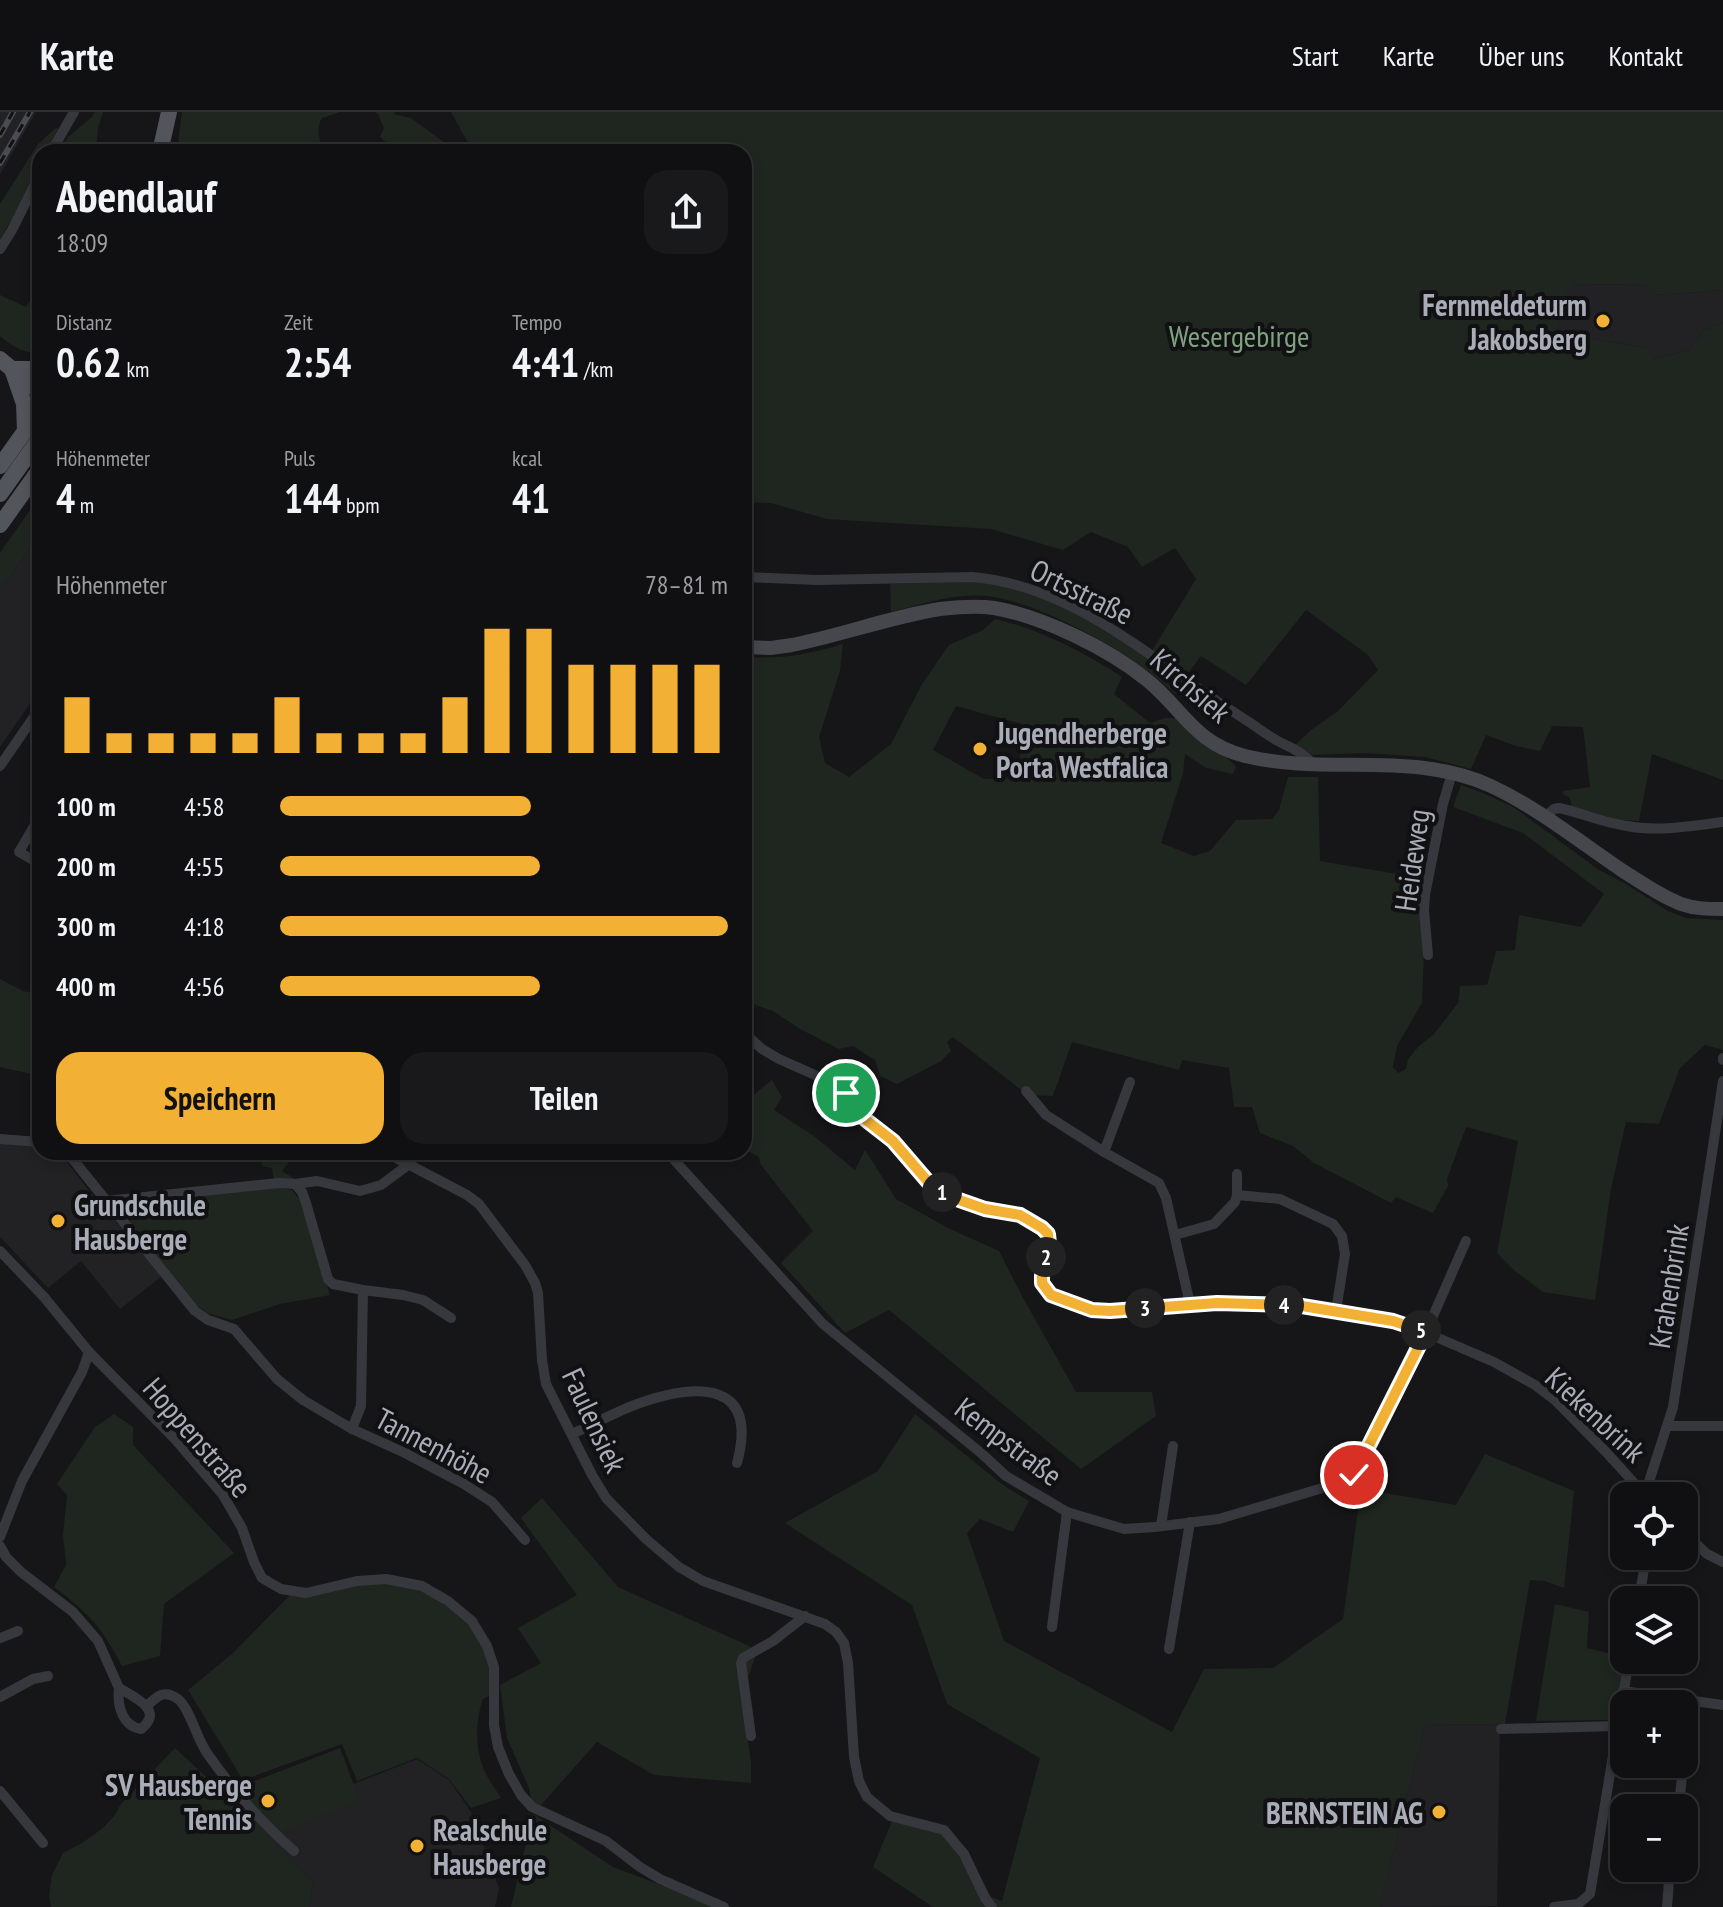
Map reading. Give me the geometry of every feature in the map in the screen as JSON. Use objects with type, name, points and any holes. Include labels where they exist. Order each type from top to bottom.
[{"type":"main road","points":[[162,144],[169,112]]},
{"type":"main road","points":[[6,364],[32,368]]},
{"type":"main road","points":[[6,364],[32,386]]},
{"type":"main road","points":[[0,494],[32,435],[24,404],[6,364]]},
{"type":"main road","points":[[0,466],[32,435]]},
{"type":"main road","points":[[0,525],[32,481]]},
{"type":"main road","points":[[16,504],[32,490]]},
{"type":"main road","name":"Kirchsiek","points":[[752,647],[792,645],[941,609],[975,607],[1008,611],[1074,636],[1129,667],[1148,680],[1197,732],[1219,747],[1280,762],[1402,767],[1452,773],[1491,786],[1545,817],[1668,898],[1690,907],[1723,909]]},
{"type":"street","points":[[56,144],[74,112]]},
{"type":"street","points":[[0,249],[32,190]]},
{"type":"street","name":"Ortsstraße","points":[[752,577],[817,580],[972,577],[1019,585],[1047,595],[1119,634],[1275,740],[1302,753],[1313,764]]},
{"type":"street","points":[[0,766],[32,725]]},
{"type":"street","name":"Heideweg","points":[[1428,955],[1425,895],[1452,773]]},
{"type":"street","points":[[1545,817],[1559,808],[1602,822],[1632,827],[1667,828],[1723,822]]},
{"type":"street","points":[[32,830],[19,852],[32,859]]},
{"type":"street","name":"Kiekenbrink","points":[[752,1040],[779,1059],[835,1084],[846,1093],[866,1120],[893,1141],[930,1184],[945,1195],[985,1209],[1020,1215],[1042,1228],[1048,1234],[1049,1244],[1042,1283],[1051,1295],[1092,1310],[1217,1303],[1296,1305],[1393,1321],[1494,1362],[1545,1393],[1634,1482]]},
{"type":"street","name":"Krahenbrink","points":[[1650,1482],[1668,1426],[1680,1365],[1723,1081]]},
{"type":"street","points":[[1104,1152],[1130,1082]]},
{"type":"street","points":[[1026,1091],[1046,1115],[1159,1183],[1166,1198],[1190,1304]]},
{"type":"street","points":[[0,1139],[32,1141]]},
{"type":"street","name":"Tannenhöhe","points":[[73,1160],[195,1311],[208,1320],[234,1329],[291,1392],[352,1429],[464,1484],[492,1502],[525,1540]]},
{"type":"street","name":"Faulensiek","points":[[399,1160],[479,1204],[525,1265],[538,1293],[546,1384],[606,1498],[646,1539],[679,1567],[703,1581],[805,1616],[836,1632],[844,1643],[848,1663],[854,1757],[859,1781],[867,1797],[890,1816],[944,1830],[964,1854],[992,1907]]},
{"type":"street","name":"Kempstraße","points":[[674,1160],[823,1324],[1006,1476],[1067,1512],[1124,1529],[1219,1519],[1339,1483],[1354,1475],[1426,1332],[1466,1241]]},
{"type":"street","points":[[106,1201],[317,1181],[360,1191],[381,1185],[408,1165]]},
{"type":"street","points":[[1175,1235],[1214,1224],[1235,1202],[1237,1174]]},
{"type":"street","points":[[295,1184],[302,1192],[328,1279],[333,1284],[423,1300],[451,1318]]},
{"type":"street","points":[[1237,1195],[1280,1199],[1333,1224],[1342,1236],[1345,1254],[1336,1311]]},
{"type":"street","name":"Hoppenstraße","points":[[0,1251],[44,1297],[89,1352],[174,1438],[223,1495],[242,1528],[262,1578],[281,1589],[306,1593],[357,1581],[386,1579],[422,1586],[448,1601],[472,1621],[487,1646],[494,1667],[494,1725],[498,1747],[521,1795],[532,1807],[606,1841],[660,1879],[724,1907]]},
{"type":"street","points":[[352,1429],[361,1406],[363,1290]]},
{"type":"street","points":[[0,1537],[22,1481],[82,1372],[89,1352]]},
{"type":"street","points":[[572,1434],[637,1404],[669,1394],[712,1392],[729,1400],[740,1420],[742,1442],[737,1463]]},
{"type":"street","points":[[1668,1426],[1723,1426]]},
{"type":"street","points":[[1161,1526],[1173,1446]]},
{"type":"street","points":[[1052,1627],[1067,1512]]},
{"type":"street","points":[[1169,1649],[1190,1522]]},
{"type":"street","points":[[1698,1545],[1723,1562]]},
{"type":"street","points":[[0,1546],[21,1572],[73,1612],[98,1641],[119,1688],[125,1721],[141,1729],[146,1726],[150,1720],[147,1706],[119,1688]]},
{"type":"street","points":[[751,1736],[741,1663],[743,1658],[773,1641],[805,1616]]},
{"type":"street","points":[[0,1638],[18,1631]]},
{"type":"street","points":[[0,1697],[33,1679],[48,1676]]},
{"type":"street","points":[[147,1706],[159,1694],[166,1693],[185,1705],[206,1752],[269,1830],[294,1851]]},
{"type":"street","points":[[1698,1702],[1723,1705]]},
{"type":"street","points":[[1501,1729],[1610,1726]]},
{"type":"street","points":[[1554,1907],[1578,1904],[1590,1894],[1610,1770]]},
{"type":"street","points":[[0,1791],[43,1843]]},
{"type":"street","points":[[1667,1907],[1669,1882]]},
{"type":"shaded area","points":[[0,112],[36,112],[0,174]]},
{"type":"shaded area","points":[[1571,284],[1653,285],[1655,295],[1723,290],[1723,323],[1704,330],[1690,350],[1654,359],[1646,348],[1557,333],[1559,320],[1554,315],[1555,307]]},
{"type":"shaded area","points":[[32,545],[32,701],[0,747],[0,590]]},
{"type":"shaded area","name":"Grundschule Hausberge","points":[[0,1142],[32,1146],[32,1160],[66,1160],[162,1276],[120,1309],[81,1261],[48,1288],[0,1237]]},
{"type":"shaded area","points":[[1500,1724],[1497,1906],[1380,1907],[1425,1725]]},
{"type":"shaded area","points":[[417,1759],[449,1780],[471,1812],[499,1888],[495,1907],[309,1907],[313,1883],[268,1837],[359,1801],[353,1784]]},
{"type":"green space","points":[[95,112],[103,112],[97,144],[64,144],[68,137]]},
{"type":"green space","points":[[182,112],[340,112],[322,118],[319,127],[322,144],[178,144]]},
{"type":"green space","points":[[375,112],[395,112],[393,114],[411,118],[446,144],[388,144],[380,137],[384,128]]},
{"type":"green space","name":"Wesergebirge","points":[[451,112],[1723,112],[1723,290],[1655,295],[1652,285],[1573,284],[1564,294],[1566,299],[1555,308],[1554,315],[1559,320],[1557,333],[1646,348],[1654,359],[1690,350],[1704,330],[1723,323],[1723,780],[1652,754],[1639,821],[1620,820],[1572,808],[1570,798],[1563,794],[1563,791],[1590,787],[1583,727],[1552,726],[1540,751],[1486,735],[1471,769],[1425,757],[1363,753],[1313,755],[1294,746],[1337,712],[1378,670],[1368,655],[1306,610],[1246,685],[1201,656],[1186,676],[1152,651],[1196,579],[1175,548],[1142,567],[1128,547],[1091,532],[1063,550],[991,529],[827,519],[771,503],[752,502],[752,144],[471,144]]},
{"type":"green space","points":[[56,128],[58,129],[50,144],[38,144]]},
{"type":"green space","points":[[32,153],[31,183],[0,239],[0,204]]},
{"type":"green space","points":[[0,295],[26,307],[32,298],[32,352],[18,349],[0,336]]},
{"type":"green space","points":[[32,507],[32,545],[0,590],[0,553]]},
{"type":"green space","points":[[969,581],[1007,585],[1061,604],[1112,631],[1183,680],[1175,694],[1108,644],[1054,617],[1006,600],[963,596],[891,612],[890,584]]},
{"type":"green space","points":[[995,619],[1045,635],[1122,677],[1114,694],[1150,723],[1176,718],[1200,742],[1233,763],[1236,767],[1233,774],[1206,768],[1185,754],[1183,774],[1161,843],[1194,856],[1210,851],[1236,820],[1272,819],[1279,810],[1288,777],[1318,777],[1320,861],[1427,879],[1422,1003],[1397,1046],[1393,1067],[1398,1073],[1406,1069],[1408,1059],[1434,1034],[1458,1003],[1460,986],[1487,985],[1496,951],[1515,950],[1519,915],[1581,927],[1604,894],[1523,833],[1453,807],[1461,785],[1515,808],[1599,870],[1668,911],[1686,918],[1723,920],[1723,1050],[1705,1045],[1680,1068],[1659,1124],[1626,1122],[1611,1189],[1595,1300],[1543,1292],[1497,1253],[1518,1141],[1466,1127],[1447,1179],[1448,1186],[1433,1213],[1396,1197],[1391,1203],[1314,1163],[1293,1146],[1260,1133],[1252,1107],[1234,1107],[1229,1068],[1182,1060],[1179,1070],[1072,1042],[1053,1096],[1028,1095],[953,1037],[947,1042],[951,1051],[941,1061],[897,1084],[880,1076],[875,1060],[853,1046],[839,1049],[773,1011],[752,1004],[752,657],[794,655],[843,644],[840,671],[819,737],[825,763],[849,777],[891,744],[922,684],[949,645],[983,630]],"holes":[[[956,706],[1022,724],[1019,778],[984,779],[933,750]]]},
{"type":"green space","points":[[0,979],[32,993],[32,1074],[0,1067]]},
{"type":"green space","points":[[772,1080],[782,1097],[774,1110],[814,1136],[855,1170],[865,1150],[896,1199],[950,1229],[999,1251],[1076,1392],[1152,1392],[1156,1416],[1081,1469],[889,1310],[845,1333],[781,1263],[813,1231],[761,1165],[759,1157],[752,1153],[752,1096]]},
{"type":"green space","points":[[261,1160],[291,1160],[282,1171],[295,1179],[274,1181],[272,1168],[262,1166]]},
{"type":"green space","points":[[276,1187],[292,1190],[303,1204],[330,1295],[280,1304],[232,1320],[207,1313],[194,1303],[114,1205]]},
{"type":"green space","points":[[114,1414],[133,1427],[133,1445],[234,1553],[164,1604],[160,1656],[122,1666],[94,1622],[54,1587],[66,1565],[63,1535],[67,1495],[57,1484],[95,1427]]},
{"type":"green space","points":[[915,1414],[1003,1485],[1029,1501],[1013,1532],[980,1519],[967,1533],[1004,1641],[1172,1732],[1204,1669],[1273,1668],[1343,1619],[1361,1489],[1456,1505],[1485,1454],[1574,1491],[1564,1588],[1530,1580],[1505,1724],[1425,1725],[1380,1907],[933,1907],[873,1867],[892,1821],[939,1831],[980,1876],[991,1897],[1002,1901],[1040,1758],[947,1704],[912,1605],[785,1523],[878,1471]]},
{"type":"green space","points":[[542,1498],[618,1587],[758,1650],[742,1693],[751,1783],[654,1775],[597,1742],[533,1814],[529,1788],[507,1738],[500,1685],[541,1663],[518,1628],[577,1595],[521,1518]]},
{"type":"green space","points":[[387,1581],[419,1588],[469,1621],[485,1646],[491,1669],[491,1695],[483,1699],[480,1708],[478,1744],[484,1770],[501,1798],[471,1808],[449,1779],[417,1758],[357,1781],[342,1744],[243,1780],[188,1690],[233,1653],[290,1595]]},
{"type":"green space","points":[[1555,1604],[1589,1612],[1587,1648],[1610,1654],[1610,1674],[1621,1674],[1619,1690],[1610,1690],[1610,1720],[1536,1721]]},
{"type":"green space","points":[[175,1748],[228,1797],[242,1786],[340,1748],[360,1801],[269,1837],[313,1883],[309,1907],[51,1907],[52,1875],[63,1853],[103,1828],[121,1804]]},
{"type":"green space","points":[[533,1814],[613,1867],[719,1907],[511,1907]]},
{"type":"railway","points":[[0,135],[13,112]]},
{"type":"railway","points":[[0,163],[30,112]]},
{"type":"place","name":"Fernmeldeturm Jakobsberg","points":[[1603,321]]},
{"type":"place","name":"Jugendherberge Porta Westfalica","points":[[980,749]]},
{"type":"place","name":"Grundschule Hausberge","points":[[58,1221]]},
{"type":"place","name":"SV Hausberge Tennis","points":[[268,1801]]},
{"type":"place","name":"BERNSTEIN AG","points":[[1439,1812]]},
{"type":"place","name":"Realschule Hausberge","points":[[417,1846]]},
{"type":"route","points":[[846,1093],[866,1120],[893,1141],[930,1184],[945,1195],[985,1209],[1020,1215],[1042,1228],[1048,1234],[1049,1244],[1042,1283],[1051,1295],[1092,1310],[1110,1311],[1217,1303],[1296,1305],[1393,1321],[1426,1332],[1354,1475]]}]
